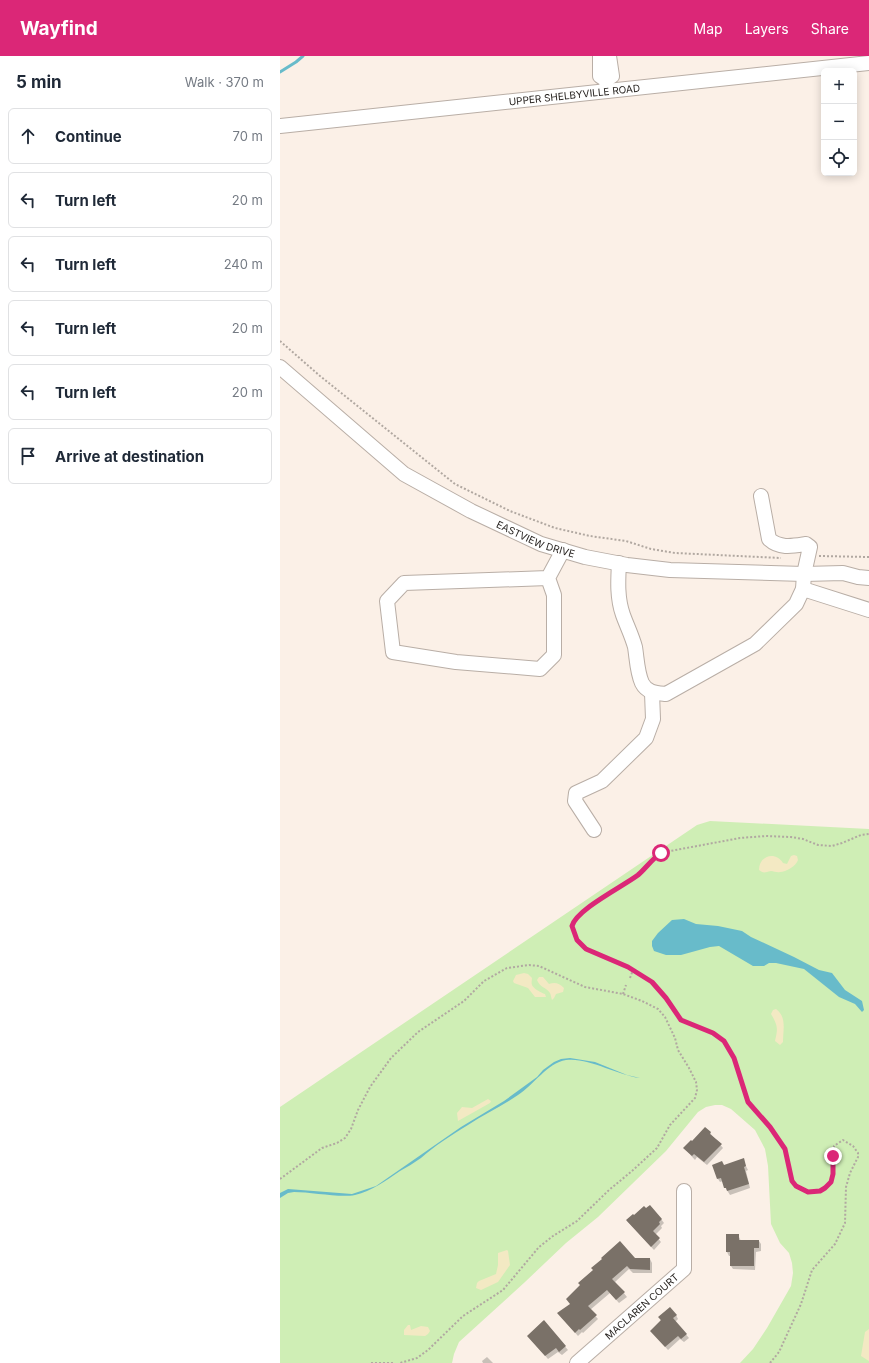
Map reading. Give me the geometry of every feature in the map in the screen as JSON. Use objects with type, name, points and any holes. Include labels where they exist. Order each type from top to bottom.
[{"type":"street","points":[[600,56],[600,76],[606,85],[612,76],[608,56]]},
{"type":"street","name":"UPPER SHELBYVILLE ROAD","points":[[280,126],[606,85],[869,63]]},
{"type":"street","name":"EASTVIEW DRIVE","points":[[280,367],[404,474],[471,511],[541,544],[585,557],[670,570],[804,574],[844,573],[869,578]]},
{"type":"street","points":[[619,563],[618,586],[623,614],[632,637],[642,684],[652,693],[666,694],[755,644],[796,604],[803,589],[804,574],[810,547],[806,544],[789,546],[774,544],[769,539],[761,496]]},
{"type":"street","points":[[548,578],[404,583],[387,601],[393,652],[456,662],[540,669],[554,655],[554,595],[548,578],[563,550]]},
{"type":"street","name":"EASTVIEW DRIVE","points":[[844,573],[856,568],[869,568]]},
{"type":"street","points":[[803,589],[869,610]]},
{"type":"street","points":[[594,830],[575,801],[576,793],[602,780],[646,738],[653,719],[652,693]]},
{"type":"street","name":"MACLAREN COURT","points":[[578,1363],[684,1269],[684,1191]]},
{"type":"path","points":[[280,340],[320,376],[455,484],[510,511],[555,528],[590,536],[626,541],[651,549],[675,553],[782,558]]},
{"type":"path","points":[[808,556],[869,557]]},
{"type":"path","points":[[770,1363],[779,1352],[801,1304],[812,1270],[835,1244],[845,1223],[846,1187],[850,1173],[858,1157],[858,1153],[848,1142],[843,1140],[839,1142],[834,1146],[833,1174],[831,1182],[820,1191],[808,1192],[796,1186],[792,1181],[785,1149],[770,1127],[748,1102],[734,1058],[728,1046],[713,1033],[681,1020],[666,998],[652,982],[633,970],[586,949],[577,940],[572,926],[581,913],[638,875],[661,853],[697,847],[712,842],[766,836],[791,837],[803,839],[818,845],[832,846],[861,835],[869,834]]},
{"type":"path","points":[[280,1179],[322,1148],[337,1143],[344,1138],[351,1129],[358,1110],[370,1086],[391,1058],[418,1032],[464,1001],[475,989],[494,975],[507,968],[528,965],[539,966],[584,987],[623,994],[651,1004],[665,1017],[678,1050],[696,1082],[697,1090],[695,1098],[670,1125],[657,1148],[649,1157],[609,1190],[577,1221],[539,1247],[503,1290],[463,1316],[428,1350],[417,1358],[400,1363]]},
{"type":"path","points":[[630,978],[633,970]]},
{"type":"path","points":[[623,994],[626,985]]},
{"type":"path","points":[[371,1363],[394,1363]]},
{"type":"green space","points":[[710,821],[869,829],[869,1363],[740,1363],[753,1349],[767,1328],[791,1286],[793,1273],[789,1253],[780,1243],[771,1224],[768,1166],[765,1149],[755,1130],[731,1109],[722,1105],[715,1105],[706,1107],[698,1112],[666,1151],[598,1217],[566,1243],[459,1342],[452,1363],[280,1363],[280,1107],[697,825]]},
{"type":"sand","points":[[768,856],[776,857],[783,863],[787,864],[791,856],[797,856],[797,862],[785,871],[763,872],[759,870],[762,861]]},
{"type":"sand","points":[[524,973],[528,974],[532,978],[534,988],[545,994],[546,997],[535,997],[528,988],[514,983],[513,981],[516,975]]},
{"type":"sand","points":[[539,977],[543,977],[549,984],[557,983],[564,988],[563,992],[556,994],[552,1000],[550,993],[538,983],[537,980]]},
{"type":"sand","points":[[776,1009],[782,1016],[784,1024],[783,1042],[780,1045],[775,1041],[777,1027],[771,1014],[773,1010]]},
{"type":"sand","points":[[488,1099],[491,1101],[490,1103],[458,1121],[457,1113],[462,1107],[472,1108]]},
{"type":"sand","points":[[507,1250],[510,1265],[498,1282],[481,1290],[476,1288],[479,1281],[496,1274],[498,1253]]},
{"type":"sand","points":[[408,1325],[410,1325],[411,1330],[421,1326],[428,1327],[430,1331],[425,1336],[404,1335],[404,1330]]},
{"type":"sand","points":[[869,1329],[869,1361],[861,1356],[865,1332]]},
{"type":"water","points":[[684,919],[696,924],[718,926],[742,931],[751,937],[819,970],[832,973],[845,990],[862,1001],[864,1010],[862,1012],[855,1004],[839,997],[804,969],[776,963],[769,963],[764,966],[753,966],[719,946],[681,955],[666,955],[654,951],[652,941],[658,933],[672,920]]},
{"type":"water","points":[[570,1058],[595,1062],[627,1075],[640,1078],[622,1074],[584,1061],[566,1060],[559,1062],[553,1065],[524,1091],[458,1131],[418,1160],[373,1188],[349,1196],[294,1192],[288,1193],[280,1198],[280,1193],[288,1189],[352,1194],[376,1186],[461,1127],[504,1101],[537,1077],[543,1070],[554,1062],[561,1059]]},
{"type":"building","points":[[705,1127],[711,1132],[710,1134],[722,1144],[704,1162],[694,1154],[692,1156],[683,1148]]},
{"type":"building","points":[[744,1158],[746,1166],[744,1167],[749,1184],[727,1191],[726,1188],[724,1188],[721,1178],[717,1179],[712,1165],[722,1161],[724,1165]]},
{"type":"building","points":[[650,1205],[662,1219],[659,1222],[660,1224],[653,1231],[660,1238],[651,1247],[626,1220],[644,1206],[646,1208]]},
{"type":"building","points":[[726,1234],[739,1234],[739,1240],[759,1240],[759,1248],[754,1248],[754,1266],[730,1266],[730,1252],[726,1252]]},
{"type":"building","points":[[620,1241],[635,1258],[650,1258],[650,1270],[630,1269],[627,1266],[612,1279],[625,1292],[616,1300],[607,1290],[588,1306],[597,1315],[575,1333],[557,1313],[570,1304],[566,1299],[580,1285],[578,1283],[593,1270],[591,1268]]},
{"type":"building","points":[[670,1307],[677,1315],[673,1318],[687,1334],[681,1339],[678,1336],[665,1347],[650,1331],[661,1320],[658,1317]]},
{"type":"building","points":[[544,1320],[566,1346],[559,1352],[556,1348],[545,1356],[527,1336]]},
{"type":"waterway","points":[[280,72],[303,56]]},
{"type":"route","points":[[661,853],[638,875],[581,913],[572,926],[577,940],[592,953],[628,967],[652,982],[666,998],[681,1020],[713,1033],[724,1041],[734,1058],[748,1102],[770,1127],[785,1149],[792,1181],[796,1186],[808,1192],[820,1191],[825,1188],[831,1182],[834,1165],[833,1156]]}]
